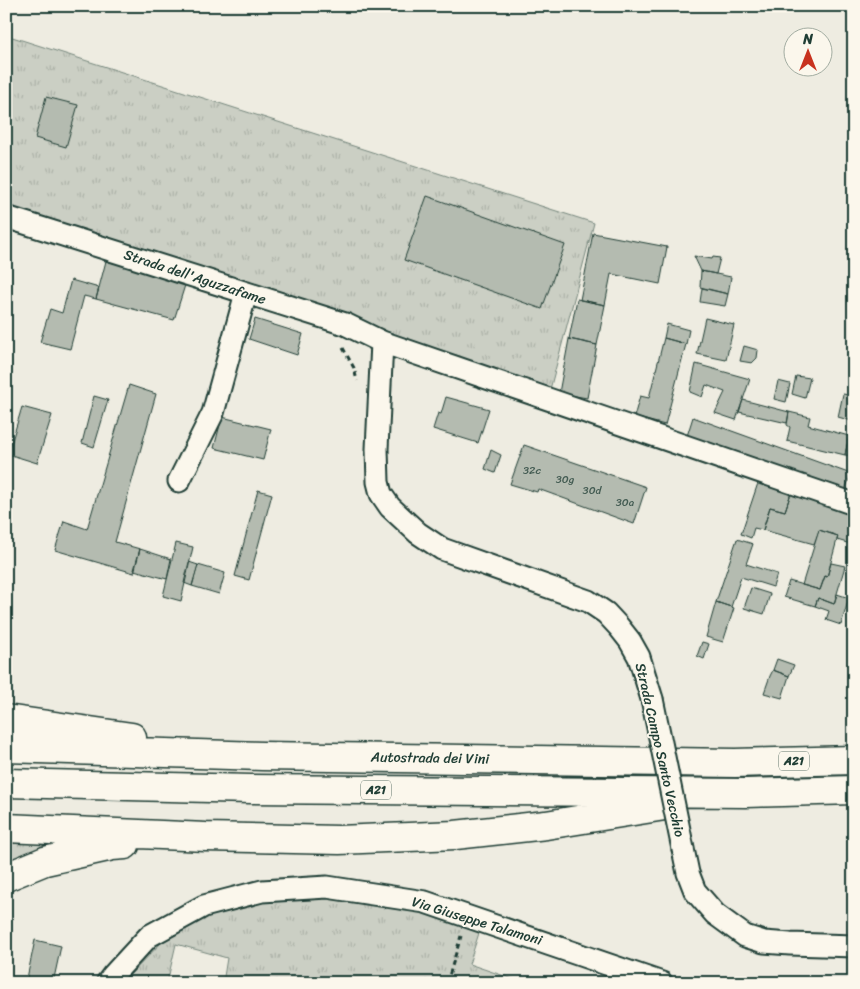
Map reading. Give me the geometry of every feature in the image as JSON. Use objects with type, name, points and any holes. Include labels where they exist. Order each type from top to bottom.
[{"type":"highway","points":[[6,719],[262,756]]},
{"type":"highway","name":"Autostrada dei Vini","points":[[6,748],[262,756],[735,763],[854,760]]},
{"type":"highway","name":"A21","points":[[6,783],[251,788],[746,792],[854,790]]},
{"type":"highway","points":[[6,828],[206,837],[339,840],[455,835],[546,825],[746,792]]},
{"type":"highway","points":[[6,877],[45,861],[112,846],[206,837]]},
{"type":"street","name":"Strada dell'Aguzzafame","points":[[6,217],[344,324],[382,342],[854,504]]},
{"type":"street","points":[[179,481],[213,413],[246,293]]},
{"type":"street","name":"Strada Campo Santo Vecchio","points":[[382,342],[376,450],[378,482],[381,494],[390,507],[418,533],[442,548],[588,601],[606,613],[619,627],[639,657],[652,699],[688,873],[695,891],[715,914],[744,936],[764,942],[854,946]]},
{"type":"street","name":"Via Giuseppe Talamoni","points":[[107,983],[149,936],[204,906],[262,891],[327,887],[425,902],[655,982]]},
{"type":"path","points":[[330,320],[324,337],[343,348],[354,368],[358,383]]},
{"type":"path","points":[[447,983],[467,916]]},
{"type":"green space","points":[[6,35],[594,223],[548,397],[6,218]]},
{"type":"green space","points":[[6,839],[59,842],[6,865]]},
{"type":"green space","points":[[261,892],[423,902],[480,930],[469,964],[525,983],[223,983],[227,958],[176,944],[167,983],[125,983],[129,976],[163,941],[147,936]]},
{"type":"building","points":[[46,97],[78,105],[66,147],[35,138]]},
{"type":"building","points":[[427,196],[565,245],[542,309],[404,260]]},
{"type":"building","points":[[593,233],[667,247],[660,284],[611,274],[605,305],[580,300]]},
{"type":"building","points":[[694,256],[712,259],[713,257],[720,258],[716,274],[701,271]]},
{"type":"building","points":[[106,261],[186,282],[174,320],[96,299]]},
{"type":"building","points":[[701,271],[731,277],[728,294],[700,287]]},
{"type":"building","points":[[71,280],[99,288],[96,299],[84,296],[70,349],[40,342],[50,309],[62,313]]},
{"type":"building","points":[[702,288],[728,294],[725,306],[700,302]]},
{"type":"building","points":[[577,299],[605,305],[597,345],[569,339]]},
{"type":"building","points":[[705,318],[734,325],[726,360],[697,354]]},
{"type":"building","points":[[255,319],[303,334],[297,355],[249,339]]},
{"type":"building","points":[[667,324],[689,330],[686,344],[664,338]]},
{"type":"building","points":[[664,338],[686,344],[665,425],[634,417],[640,396],[649,398]]},
{"type":"building","points":[[569,339],[597,345],[587,398],[559,393]]},
{"type":"building","points":[[744,346],[758,350],[757,358],[752,363],[740,361]]},
{"type":"building","points":[[696,364],[750,379],[736,420],[715,413],[725,392],[706,385],[702,397],[690,392]]},
{"type":"building","points":[[796,376],[810,378],[805,398],[792,394]]},
{"type":"building","points":[[778,381],[790,384],[786,402],[774,399]]},
{"type":"building","points":[[129,385],[156,394],[115,542],[140,549],[134,573],[55,550],[64,521],[87,529]]},
{"type":"building","points":[[843,394],[854,396],[852,421],[838,417]]},
{"type":"building","points":[[94,396],[108,400],[94,447],[82,443]]},
{"type":"building","points":[[446,397],[489,409],[478,443],[433,429],[438,413],[441,414]]},
{"type":"building","points":[[743,400],[789,412],[787,423],[739,412]]},
{"type":"building","points":[[22,407],[52,415],[37,463],[8,454]]},
{"type":"building","points":[[789,412],[810,417],[808,425],[849,436],[845,455],[787,441],[790,427],[787,425]]},
{"type":"building","points":[[222,417],[271,429],[263,460],[214,448]]},
{"type":"building","points":[[693,417],[851,474],[844,493],[687,436]]},
{"type":"building","points":[[849,436],[854,437],[854,456],[845,455]]},
{"type":"building","points":[[524,445],[646,487],[634,524],[538,489],[537,492],[510,484]]},
{"type":"building","points":[[491,450],[501,455],[495,473],[485,469]]},
{"type":"building","points":[[758,483],[791,493],[785,511],[770,507],[763,530],[754,528],[751,538],[741,534]]},
{"type":"building","points":[[258,490],[272,494],[249,580],[235,576]]},
{"type":"building","points":[[791,493],[854,515],[854,545],[837,540],[838,536],[819,530],[814,544],[763,530],[770,507],[785,511]]},
{"type":"building","points":[[819,530],[838,536],[827,577],[825,576],[820,590],[802,585]]},
{"type":"building","points":[[737,539],[753,544],[746,564],[777,574],[773,587],[741,577],[731,607],[716,602]]},
{"type":"building","points":[[176,543],[193,547],[181,601],[163,596]]},
{"type":"building","points":[[140,549],[171,559],[167,579],[134,570]]},
{"type":"building","points":[[189,562],[198,565],[192,586],[184,583]]},
{"type":"building","points":[[831,563],[845,566],[834,604],[818,598],[815,606],[784,597],[789,581],[820,590],[825,576],[827,577]]},
{"type":"building","points":[[198,565],[225,573],[219,594],[192,586]]},
{"type":"building","points":[[751,588],[770,594],[764,614],[744,608]]},
{"type":"building","points":[[837,594],[849,598],[841,625],[826,620],[829,611],[815,606],[818,598],[834,604]]},
{"type":"building","points":[[716,602],[734,608],[723,642],[706,637]]},
{"type":"building","points":[[702,642],[709,644],[704,659],[697,656]]},
{"type":"building","points":[[777,659],[794,665],[789,676],[773,670]]},
{"type":"building","points":[[773,670],[789,676],[782,698],[764,693]]},
{"type":"building","points":[[35,940],[61,946],[53,983],[26,983]]}]
